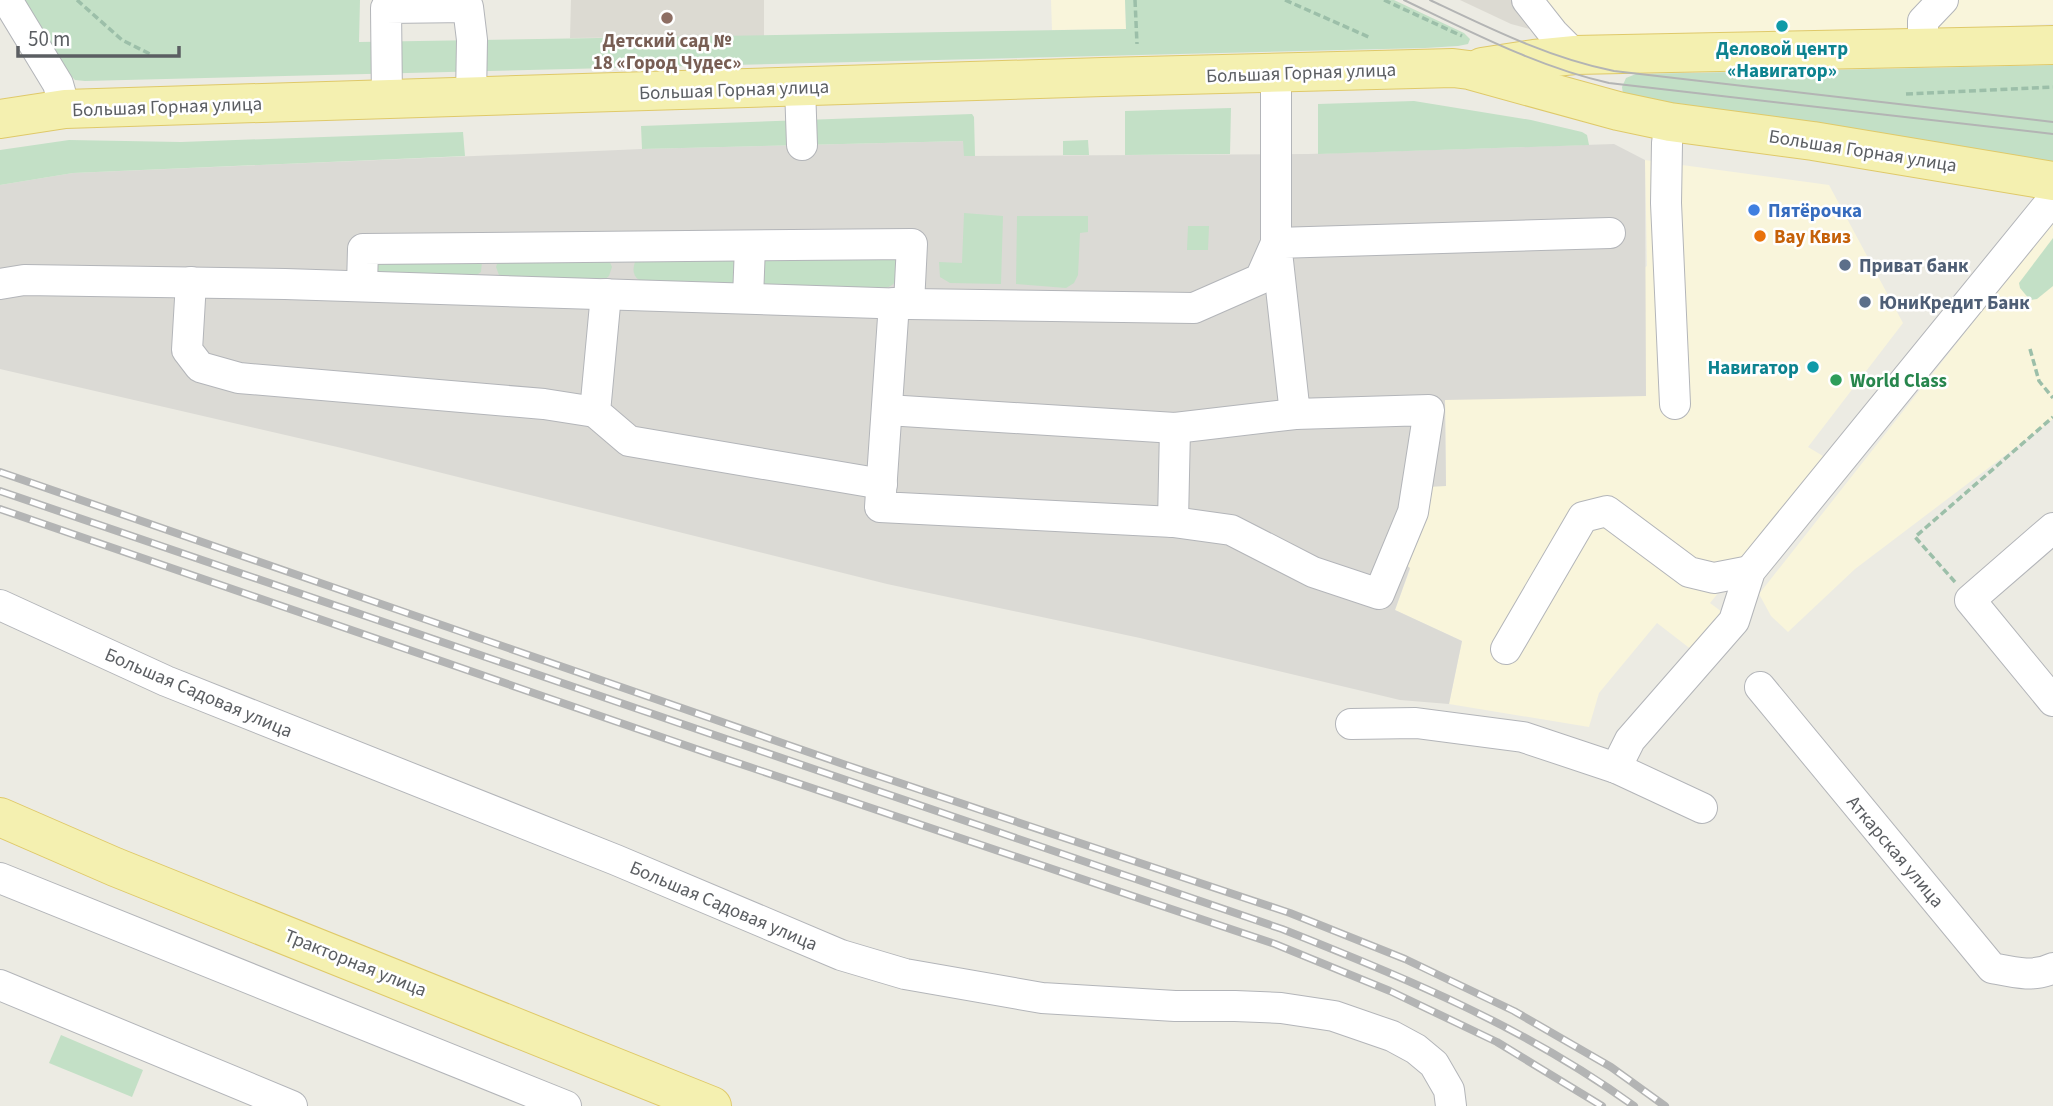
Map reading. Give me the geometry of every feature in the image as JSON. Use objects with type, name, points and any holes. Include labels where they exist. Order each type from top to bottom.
[{"type":"main road","name":"Большая Горная улица","points":[[0,119],[65,109],[1413,68],[1465,53],[1534,59],[1629,54],[1926,17],[2053,45]]},
{"type":"main road","name":"Большая Горная улица","points":[[1465,53],[1618,111],[1670,122],[1816,142],[2053,181]]},
{"type":"main road","points":[[1618,111],[1611,100],[1609,83],[1614,71],[1629,54]]},
{"type":"main road","name":"Тракторная улица","points":[[0,817],[116,867],[712,1106]]},
{"type":"street","points":[[7,0],[58,85],[65,109]]},
{"type":"street","points":[[1527,0],[1553,33],[1576,55]]},
{"type":"street","points":[[387,100],[386,8],[468,7],[472,40],[471,97]]},
{"type":"street","points":[[1276,73],[1276,243],[1295,414]]},
{"type":"street","points":[[800,87],[802,145]]},
{"type":"street","points":[[1670,122],[1666,203],[1675,404]]},
{"type":"street","points":[[1616,768],[1630,740],[1734,621],[1750,571],[2053,199]]},
{"type":"street","points":[[1276,243],[1610,233]]},
{"type":"street","points":[[0,284],[24,279],[191,282],[902,303],[1194,307],[1260,279],[1276,243]]},
{"type":"street","points":[[362,286],[363,249],[912,244],[887,410],[880,507],[1173,522],[1231,530],[1313,572],[1379,594],[1413,512],[1429,410],[1295,414],[1175,428],[887,410]]},
{"type":"street","points":[[748,298],[750,246]]},
{"type":"street","points":[[596,412],[624,247]]},
{"type":"street","points":[[489,290],[490,248]]},
{"type":"street","points":[[191,282],[187,350],[200,367],[239,378],[544,404],[596,412],[629,441],[882,484]]},
{"type":"street","points":[[1173,522],[1175,428]]},
{"type":"street","points":[[1506,649],[1583,517],[1606,511],[1689,572],[1714,578],[1750,571]]},
{"type":"street","points":[[2053,528],[1970,600],[2053,701]]},
{"type":"street","name":"Большая Садовая улица","points":[[0,605],[166,681],[616,860],[841,955],[905,974],[1042,998],[1175,1006],[1281,1008],[1334,1016],[1392,1036],[1416,1049],[1434,1065],[1449,1090],[1451,1106]]},
{"type":"street","name":"Аткарская улица","points":[[1759,687],[1993,968],[2022,974],[2053,968]]},
{"type":"street","points":[[1351,724],[1416,723],[1523,737],[1616,768],[1702,808]]},
{"type":"street","points":[[0,878],[566,1106]]},
{"type":"street","points":[[0,985],[292,1106]]},
{"type":"path","points":[[77,0],[122,40],[152,55]]},
{"type":"path","points":[[1135,0],[1137,44]]},
{"type":"path","points":[[1285,0],[1371,38]]},
{"type":"path","points":[[1384,0],[1465,53]]},
{"type":"path","points":[[1906,94],[2053,87]]},
{"type":"path","points":[[2030,349],[2039,381],[2052,394]]},
{"type":"path","points":[[1970,600],[1915,537],[2053,417]]},
{"type":"shaded area","name":"Детский сад № 18 «Город Чудес»","points":[[571,0],[764,0],[764,36],[570,38]]},
{"type":"shaded area","points":[[1051,0],[1125,0],[1126,29],[1052,30]]},
{"type":"shaded area","points":[[1460,0],[1538,0],[1560,37],[1511,24]]},
{"type":"shaded area","points":[[1538,0],[2053,0],[2053,24],[1570,40]]},
{"type":"shaded area","points":[[964,141],[965,156],[1308,154],[1614,144],[1645,160],[1646,396],[1445,400],[1446,486],[1428,487],[1406,565],[1410,568],[1395,610],[1462,641],[1449,704],[1400,700],[1140,638],[887,584],[346,449],[0,369],[0,185],[73,173],[642,149]]},
{"type":"shaded area","points":[[1645,160],[1829,185],[1903,323],[1808,447],[1828,459],[1710,603],[1722,612],[1692,650],[1657,623],[1599,693],[1589,727],[1449,704],[1462,641],[1395,610],[1410,569],[1406,566],[1428,486],[1446,486],[1445,399],[1647,266]]},
{"type":"shaded area","points":[[2053,221],[2053,419],[1855,569],[1788,632],[1771,616],[1759,594]]},
{"type":"green space","points":[[21,0],[360,0],[359,42],[1126,29],[1125,0],[1394,0],[1464,33],[1470,39],[1468,44],[1458,46],[1425,48],[85,81],[75,80],[66,71]]},
{"type":"green space","points":[[2053,65],[2053,163],[1628,99],[1623,94],[1622,87],[1626,78],[1636,74]]},
{"type":"green space","points":[[1414,101],[1531,120],[1582,132],[1587,135],[1589,145],[1318,154],[1318,104]]},
{"type":"green space","points":[[1231,108],[1230,154],[1125,155],[1125,111]]},
{"type":"green space","points":[[972,114],[975,156],[964,156],[963,141],[642,149],[641,126]]},
{"type":"green space","points":[[463,132],[465,156],[73,173],[0,185],[0,150],[69,140],[181,142]]},
{"type":"green space","points":[[1088,140],[1089,155],[1063,155],[1063,141]]},
{"type":"green space","points":[[964,213],[1003,216],[1001,284],[950,283],[940,277],[939,262],[962,263]]},
{"type":"green space","points":[[1017,216],[1088,216],[1088,232],[1080,233],[1078,275],[1074,283],[1066,288],[1016,284]]},
{"type":"green space","points":[[1188,226],[1209,226],[1208,250],[1187,250]]},
{"type":"green space","points":[[2053,238],[2053,286],[2037,299],[2030,300],[2019,283]]},
{"type":"green space","points":[[896,254],[896,279],[885,288],[762,284],[754,259]]},
{"type":"green space","points":[[739,255],[739,284],[639,280],[634,272],[637,257]]},
{"type":"green space","points":[[608,258],[612,267],[609,276],[604,280],[508,278],[499,275],[496,267],[498,261]]},
{"type":"green space","points":[[372,261],[482,261],[481,272],[475,276],[379,274],[371,271]]},
{"type":"green space","points":[[61,1035],[143,1070],[132,1097],[49,1063]]},
{"type":"tram line","points":[[1404,0],[1531,58],[1609,83],[2053,134]]},
{"type":"tram line","points":[[1430,0],[1543,50],[1614,71],[2053,122]]},
{"type":"railway","points":[[0,472],[846,765],[1290,913],[1405,959],[1514,1011],[1611,1067],[1665,1106]]},
{"type":"railway","points":[[0,491],[1282,929],[1464,1006],[1550,1052],[1634,1106]]},
{"type":"railway","points":[[0,509],[699,750],[1275,944],[1390,991],[1497,1042],[1602,1106]]},
{"type":"place","name":"Детский сад № 18 «Город Чудес»","points":[[667,18]]},
{"type":"place","name":"Деловой центр «Навигатор»","points":[[1782,26]]},
{"type":"place","name":"Пятёрочка","points":[[1754,210]]},
{"type":"place","name":"Вау Квиз","points":[[1760,236]]},
{"type":"place","name":"Приват банк","points":[[1845,265]]},
{"type":"place","name":"ЮниКредит Банк","points":[[1865,302]]},
{"type":"place","name":"Навигатор","points":[[1813,367]]},
{"type":"place","name":"World Class","points":[[1836,380]]}]
